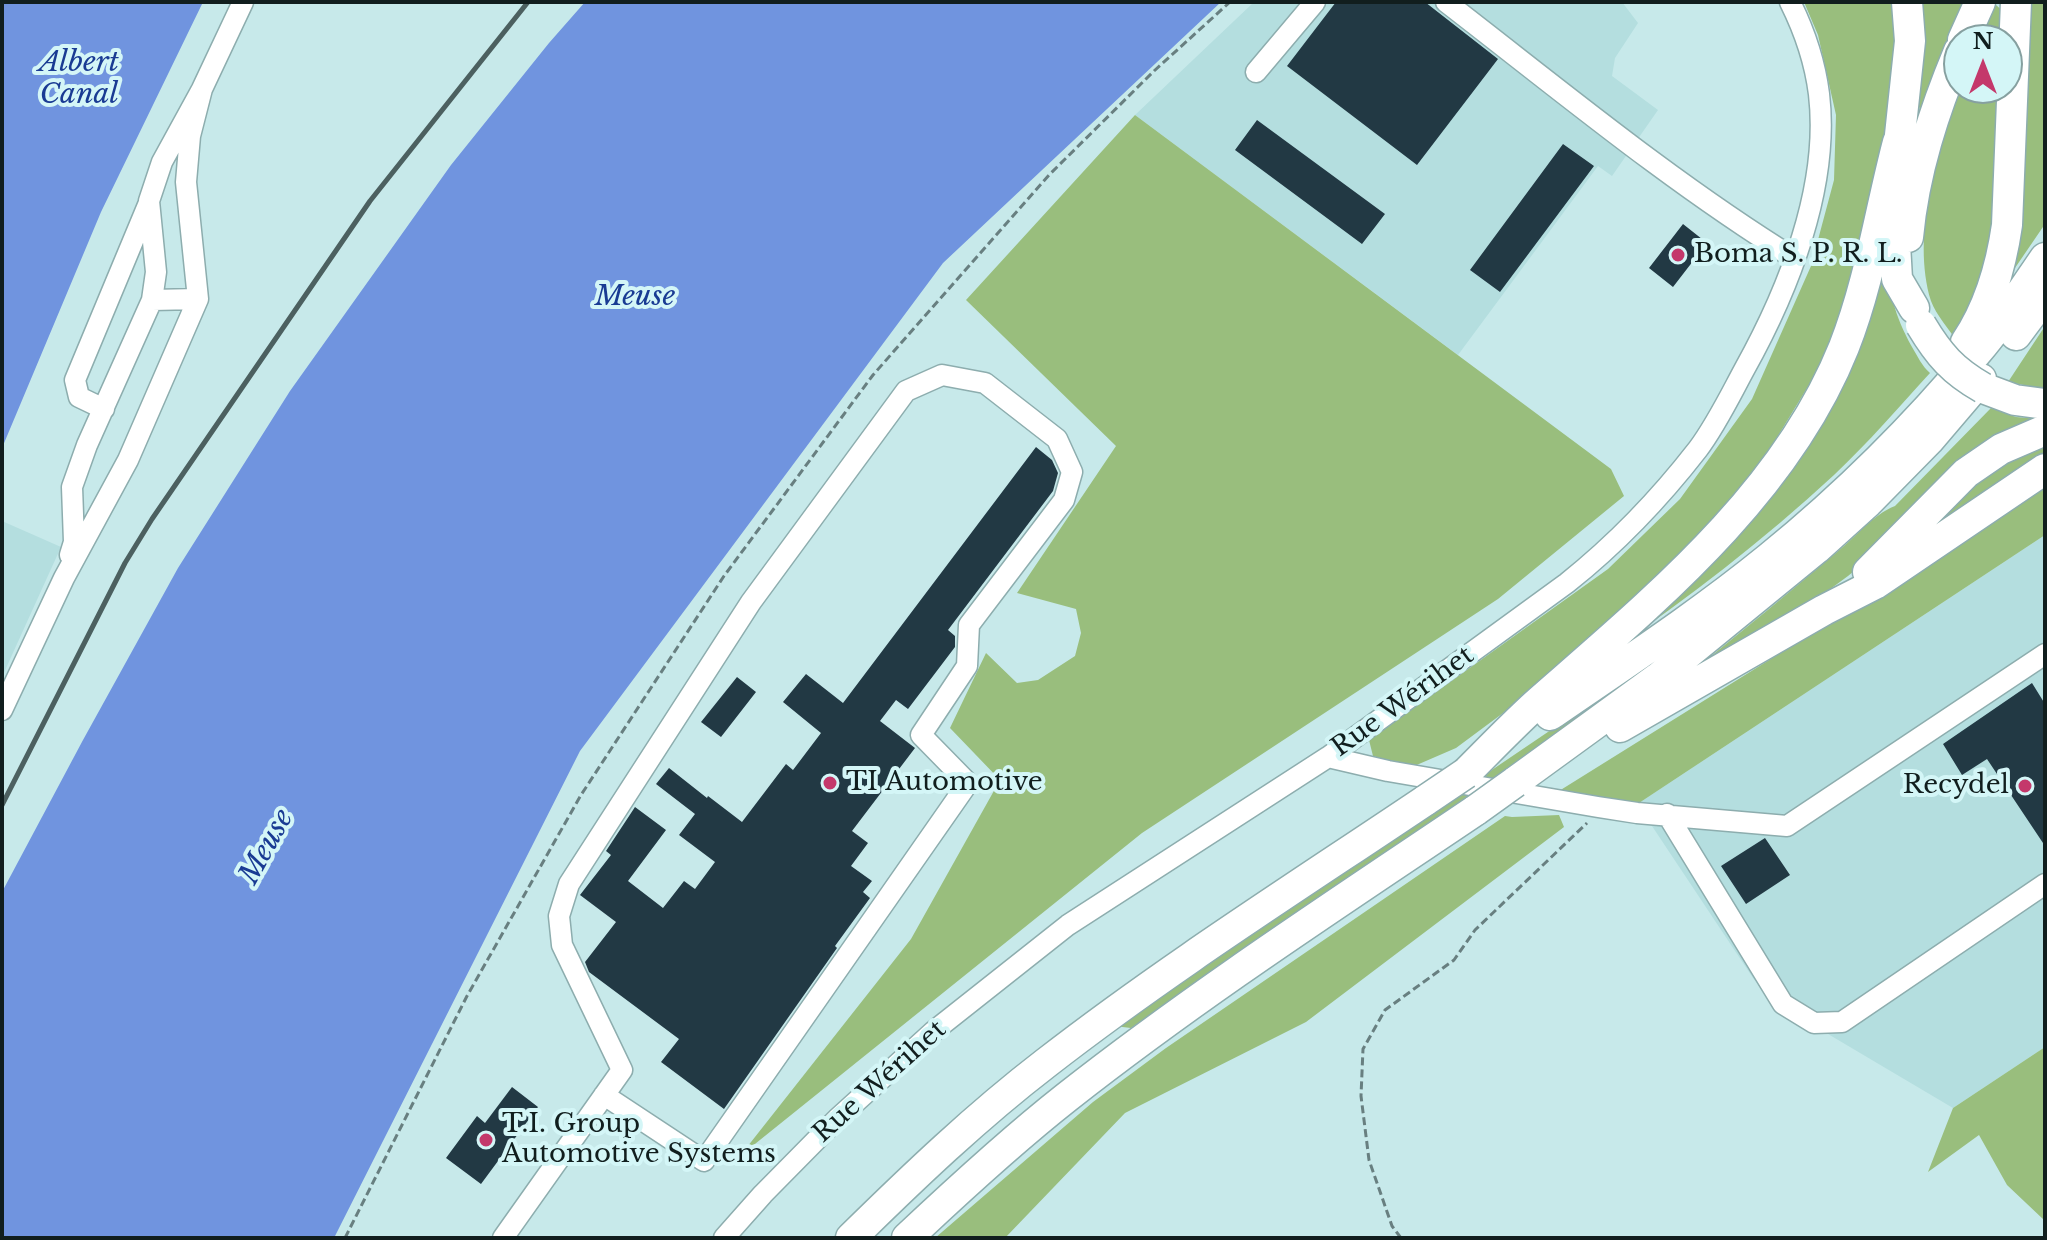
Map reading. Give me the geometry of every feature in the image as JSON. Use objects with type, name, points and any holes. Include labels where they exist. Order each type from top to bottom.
[{"type":"highway","points":[[1907,2],[1909,54],[1898,142],[1894,226],[1897,279],[1937,351],[1956,371],[1983,388],[2015,400],[2045,404]]},
{"type":"highway","points":[[1970,24],[1980,2]]},
{"type":"highway","points":[[1907,430],[1971,334],[1989,298],[1999,268],[2007,225],[2016,2]]},
{"type":"highway","points":[[1918,317],[1908,277],[1912,204],[1930,128],[1943,93]]},
{"type":"highway","points":[[1466,773],[1534,706],[1706,549],[1779,461],[1815,405],[1844,349],[1865,280],[1898,142]]},
{"type":"highway","points":[[851,1238],[941,1154],[1054,1056],[1173,971],[1652,645],[1772,556],[1847,490],[1907,430],[1979,350],[2045,258]]},
{"type":"highway","points":[[907,1238],[974,1176],[1067,1098],[1174,1017],[1476,810],[1658,678],[1816,549],[1938,429],[1994,365],[2045,296]]},
{"type":"highway","points":[[1824,610],[1879,563],[1966,473],[2001,449],[2045,430]]},
{"type":"highway","points":[[1517,781],[1610,733],[1875,584],[2045,469]]},
{"type":"street","points":[[104,409],[79,397],[75,380],[162,162],[202,89],[243,2]]},
{"type":"street","points":[[1256,72],[1315,2]]},
{"type":"street","points":[[1446,2],[1632,146],[1750,231],[1795,259]]},
{"type":"street","name":"Rue Wérihet","points":[[724,1238],[837,1119],[945,1022],[1068,925],[1328,757],[1567,583],[1597,559],[1661,493],[1700,446],[1760,341],[1795,259],[1808,218],[1819,148],[1819,94],[1811,57],[1790,2]]},
{"type":"street","points":[[2,710],[64,578],[128,460],[198,299],[186,182],[190,136],[202,89]]},
{"type":"street","points":[[64,578],[74,542],[72,487],[87,445],[152,300],[156,272],[149,201]]},
{"type":"street","points":[[152,300],[198,299]]},
{"type":"street","points":[[503,1238],[604,1095],[622,1070],[562,945],[559,916],[569,884],[751,602],[906,391],[942,375],[985,383],[1057,439],[1072,472],[1064,500],[969,625],[967,666],[921,735],[968,783],[704,1161],[604,1095]]},
{"type":"street","points":[[1328,757],[1388,771],[1637,813],[1787,826],[2045,654]]},
{"type":"street","points":[[1667,814],[1783,1004],[1814,1023],[1842,1022],[2045,884]]},
{"type":"path","points":[[1401,1238],[1392,1226],[1369,1160],[1361,1096],[1363,1049],[1385,1010],[1454,960],[1475,930],[1584,828],[1598,807]]},
{"type":"shaded area","points":[[1254,2],[1622,2],[1638,23],[1615,58],[1612,76],[1658,110],[1612,176],[1598,166],[1458,355],[1135,115]]},
{"type":"shaded area","points":[[2,521],[61,547],[2,677]]},
{"type":"shaded area","points":[[2045,535],[2045,1047],[1953,1108],[1828,1034],[1808,1031],[1782,1015],[1753,978],[1652,826],[1637,821],[1637,813],[1639,803]]},
{"type":"green space","points":[[1804,2],[1895,2],[1899,32],[1881,178],[1850,299],[1812,380],[1770,449],[1722,512],[1522,699],[1456,748],[1412,767],[1373,756],[1369,740],[1608,569],[1680,499],[1752,399],[1811,266],[1834,180],[1836,115],[1818,35]]},
{"type":"green space","points":[[1919,2],[1973,2],[1965,24],[1943,24],[1943,80],[1916,151],[1920,110],[1915,93]]},
{"type":"green space","points":[[2025,2],[2045,2],[2045,224],[2002,287],[2017,104],[2023,104]]},
{"type":"green space","points":[[1996,5],[2007,15],[2007,24],[1987,24]]},
{"type":"green space","points":[[1955,104],[2002,104],[1997,237],[1958,343],[1931,301],[1924,249],[1929,193]]},
{"type":"green space","points":[[1135,115],[1611,469],[1624,496],[1498,599],[1142,833],[740,1156],[911,939],[1000,780],[950,728],[986,653],[1017,683],[1038,680],[1075,656],[1081,633],[1076,609],[1017,593],[1116,446],[966,300]]},
{"type":"green space","points":[[1886,255],[1891,292],[1901,324],[1930,373],[1859,450],[1807,499],[1725,568],[1610,652],[1732,534]]},
{"type":"green space","points":[[2045,326],[2045,389],[2008,382]]},
{"type":"green space","points":[[1991,408],[2016,417],[2039,419],[1814,601],[1694,670],[1872,521],[1895,506]]},
{"type":"green space","points":[[2045,438],[2045,460],[1911,544],[1968,483]]},
{"type":"green space","points":[[2045,488],[2045,535],[1639,803],[1559,791]]},
{"type":"green space","points":[[1694,633],[1573,727],[1131,1028],[1114,1026]]},
{"type":"green space","points":[[1559,815],[1564,827],[1306,1022],[1125,1113],[1005,1238],[935,1238],[1093,1102],[1166,1048],[1505,816]]},
{"type":"green space","points":[[2045,1047],[2044,1220],[2007,1185],[1979,1135],[1928,1172],[1953,1108]]},
{"type":"water","name":"Albert Canal","points":[[2,2],[203,2],[101,212],[2,448]]},
{"type":"water","name":"Meuse","points":[[585,2],[1221,2],[943,263],[580,751],[334,1238],[2,1238],[2,892],[178,568],[290,391],[451,165]]},
{"type":"building","points":[[1336,2],[1425,2],[1498,59],[1417,165],[1287,66]]},
{"type":"building","points":[[1257,120],[1385,214],[1362,244],[1235,150]]},
{"type":"building","points":[[1563,144],[1594,166],[1500,292],[1470,270]]},
{"type":"building","name":"Boma S. P. R. L.","points":[[1683,224],[1707,243],[1673,287],[1649,268]]},
{"type":"building","name":"TI Automotive","points":[[1036,447],[1052,460],[1058,473],[1053,491],[948,630],[955,636],[955,647],[908,709],[896,700],[880,721],[915,748],[852,831],[868,843],[851,866],[872,881],[863,892],[870,898],[724,1109],[661,1062],[679,1039],[589,972],[585,962],[616,922],[580,895],[611,855],[606,851],[635,807],[666,830],[628,881],[663,908],[684,881],[695,889],[715,862],[679,835],[695,814],[656,784],[669,768],[742,822],[786,764],[793,770],[821,733],[783,702],[806,674],[843,703]]},
{"type":"building","points":[[737,677],[756,692],[721,737],[701,722]]},
{"type":"building","name":"Recydel","points":[[2032,683],[2045,704],[2045,846],[1987,759],[1962,775],[1943,744]]},
{"type":"building","points":[[1765,838],[1790,875],[1746,904],[1721,866]]},
{"type":"building","name":"T.I. Group Automotive Systems","points":[[512,1087],[538,1107],[481,1184],[446,1158],[477,1116],[485,1123]]},
{"type":"railway","points":[[2,805],[125,563],[152,519],[370,201],[528,2]]},
{"type":"place","name":"Boma S. P. R. L.","points":[[1678,255]]},
{"type":"place","name":"TI Automotive","points":[[830,783]]},
{"type":"place","name":"Recydel","points":[[2025,786]]},
{"type":"place","name":"T.I. Group Automotive Systems","points":[[486,1140]]}]
